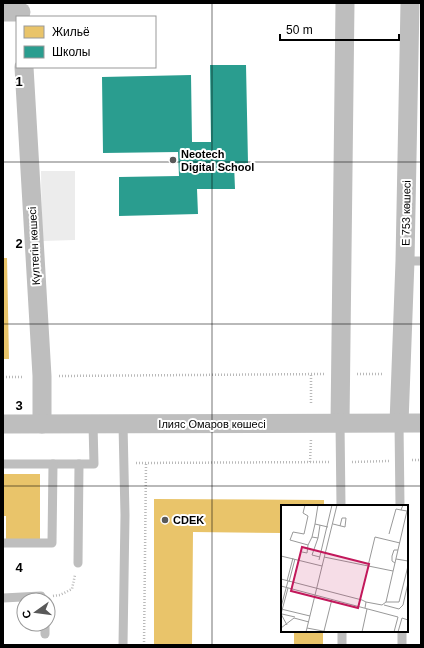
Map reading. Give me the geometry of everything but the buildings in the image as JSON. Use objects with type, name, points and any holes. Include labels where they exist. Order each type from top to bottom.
[{"type":"street","points":[[340,423],[339,374],[345,3]]},
{"type":"street","name":"Е 753 көшесі","points":[[399,423],[401,374],[413,261],[410,3]]},
{"type":"street","name":"Күлтегін көшесі","points":[[24,68],[42,376],[42,424]]},
{"type":"street","name":"Ілияс Омаров көшесі","points":[[3,424],[421,423]]},
{"type":"lane","points":[[340,423],[341,505]]},
{"type":"lane","points":[[399,423],[400,505]]},
{"type":"lane","points":[[3,464],[94,464],[93,424]]},
{"type":"lane","points":[[123,424],[125,515],[123,645]]},
{"type":"lane","points":[[3,543],[52,543],[53,464]]},
{"type":"lane","points":[[78,563],[79,464]]},
{"type":"lane","points":[[3,598],[16,598]]},
{"type":"lane","points":[[342,632],[342,645]]},
{"type":"lane","points":[[402,632],[402,645]]},
{"type":"path","points":[[3,377],[401,374]]},
{"type":"path","points":[[311,375],[311,403]]},
{"type":"path","points":[[310,462],[311,434]]},
{"type":"path","points":[[124,464],[421,460]]},
{"type":"path","points":[[144,645],[146,463]]},
{"type":"path","points":[[56,596],[60,596],[72,589],[78,563]]},
{"type":"shaded area","points":[[41,171],[75,171],[75,240],[42,241]]},
{"type":"place","name":"Neotech Digital School","points":[[173,160]]},
{"type":"place","name":"CDEK","points":[[165,520]]}]
